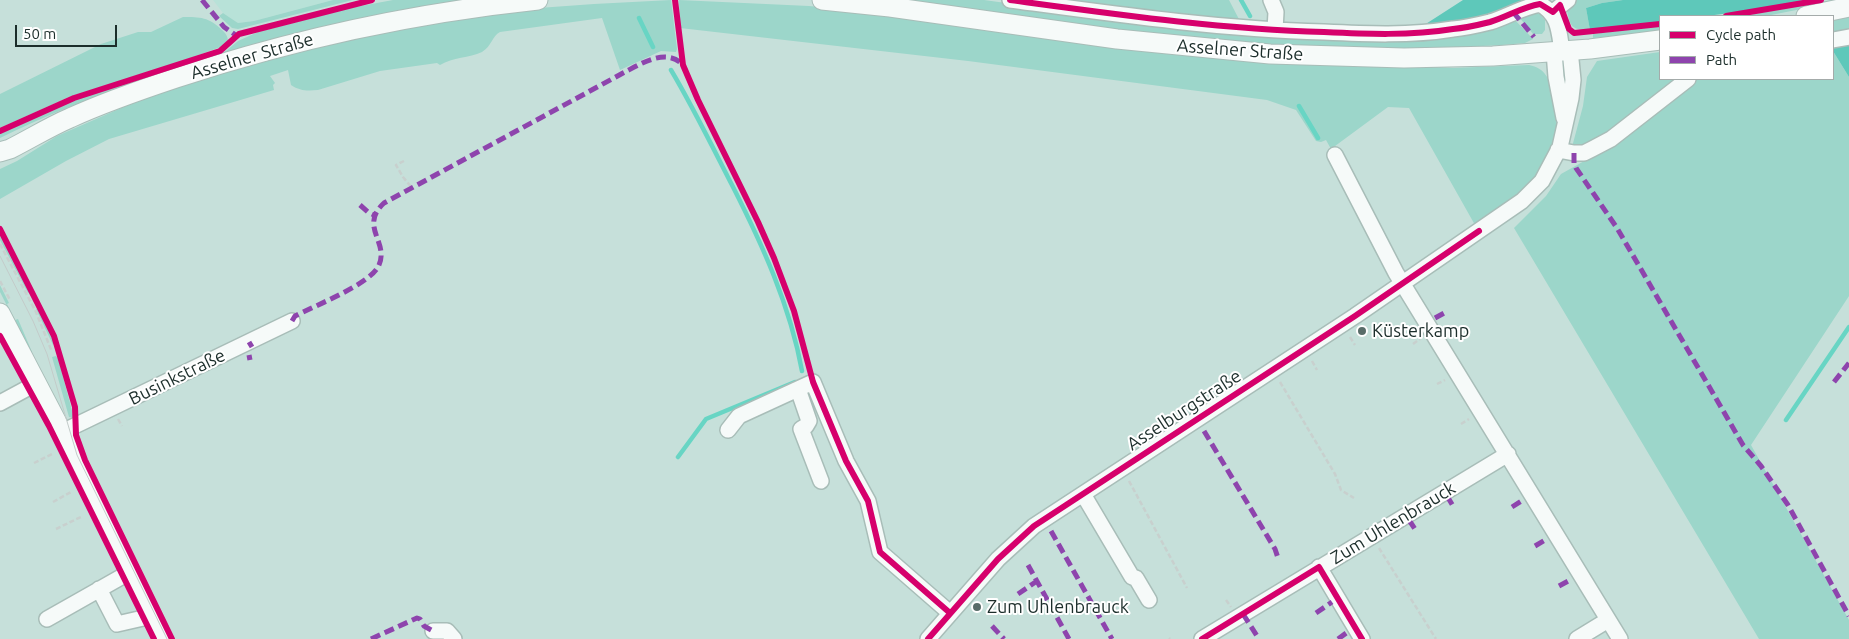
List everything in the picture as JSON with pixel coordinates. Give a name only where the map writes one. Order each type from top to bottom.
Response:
[{"type":"main road","name":"Asselner Straße","points":[[3,153],[68,118],[117,98],[244,56],[325,35],[427,14],[538,0]]},
{"type":"main road","name":"Asselner Straße","points":[[822,0],[890,7],[1118,39],[1270,54],[1404,58],[1493,56],[1562,51],[1659,40]]},
{"type":"main road","points":[[1811,15],[1849,7]]},
{"type":"main road","points":[[0,313],[62,432],[163,639]]},
{"type":"street","points":[[1010,0],[1202,24],[1275,30],[1356,33],[1453,30],[1491,22],[1526,6],[1540,4],[1553,12],[1568,0]]},
{"type":"street","points":[[1271,0],[1276,12],[1275,30]]},
{"type":"street","name":"Asselburgstraße","points":[[928,639],[998,559],[1034,526],[1403,284],[1522,201],[1542,181],[1558,150],[1564,122],[1556,77],[1562,51],[1560,35],[1553,12]]},
{"type":"street","points":[[1834,40],[1849,38]]},
{"type":"street","points":[[1558,150],[1584,153],[1611,139],[1687,80]]},
{"type":"street","points":[[1335,155],[1403,284],[1620,639]]},
{"type":"street","name":"Businkstraße","points":[[62,432],[292,321]]},
{"type":"street","points":[[728,430],[739,416],[813,382],[846,461],[868,501],[880,552],[950,613]]},
{"type":"street","points":[[0,403],[37,383]]},
{"type":"street","points":[[798,390],[809,421],[801,429],[821,481]]},
{"type":"street","name":"Zum Uhlenbrauck","points":[[1202,639],[1508,454]]},
{"type":"street","points":[[1083,494],[1132,577],[1136,578],[1149,600]]},
{"type":"street","points":[[1319,568],[1362,639]]},
{"type":"street","points":[[47,619],[130,572]]},
{"type":"street","points":[[103,587],[124,621],[152,616]]},
{"type":"street","points":[[1577,639],[1608,620]]},
{"type":"street","points":[[433,631],[447,631],[454,639]]},
{"type":"path","points":[[404,161],[396,165],[403,178],[412,188]]},
{"type":"path","points":[[0,244],[39,318],[52,352]]},
{"type":"path","points":[[1350,337],[1355,345]]},
{"type":"path","points":[[1413,344],[1424,337]]},
{"type":"path","points":[[1312,361],[1317,370]]},
{"type":"path","points":[[1437,384],[1448,377]]},
{"type":"path","points":[[1280,382],[1333,470],[1341,490],[1354,498]]},
{"type":"path","points":[[1292,414],[1297,411]]},
{"type":"path","points":[[1461,424],[1473,416]]},
{"type":"path","points":[[1310,444],[1315,441]]},
{"type":"path","points":[[34,463],[52,454]]},
{"type":"path","points":[[1328,474],[1333,470]]},
{"type":"path","points":[[1128,480],[1187,588]]},
{"type":"path","points":[[53,502],[71,492]]},
{"type":"path","points":[[56,529],[83,516]]},
{"type":"path","points":[[1372,536],[1436,639]]},
{"type":"shaded area","points":[[213,0],[333,0],[254,21],[238,23],[223,13]]},
{"type":"shaded area","points":[[333,0],[353,0],[238,29],[232,28],[219,16],[223,13],[238,23],[254,21]]},
{"type":"shaded area","points":[[393,0],[476,0],[207,58],[226,51],[238,41],[258,32],[350,8]]},
{"type":"shaded area","points":[[671,0],[676,52],[661,51],[620,70],[602,18],[500,32],[485,50],[477,54],[450,60],[440,65],[437,63],[380,71],[318,90],[304,90],[291,85],[288,70],[270,76],[275,83],[273,85],[274,90],[109,139],[0,199],[0,169],[17,161],[57,136],[142,99],[225,72],[376,31],[511,10]]},
{"type":"shaded area","points":[[679,0],[809,6],[1407,66],[1453,68],[1529,65],[1535,66],[1548,79],[1557,112],[1556,128],[1546,160],[1527,188],[1475,225],[1409,108],[1388,107],[1331,149],[1326,140],[1316,141],[1296,110],[1267,100],[968,61],[680,28]]},
{"type":"shaded area","points":[[892,0],[984,0],[1290,35],[1514,19],[1533,39],[1525,43],[1502,45],[1424,49],[1339,50],[1200,41]]},
{"type":"shaded area","points":[[1035,0],[1229,0],[1242,25],[1078,1]]},
{"type":"shaded area","points":[[1463,0],[1524,0],[1474,21],[1418,29]]},
{"type":"shaded area","points":[[1573,0],[1623,0],[1602,3],[1586,8],[1590,30],[1579,29],[1571,24],[1567,10]]},
{"type":"shaded area","points":[[1623,0],[1810,0],[1714,15],[1659,15],[1659,22],[1590,30],[1586,8],[1602,3]]},
{"type":"shaded area","points":[[1832,0],[1847,0],[1771,15],[1749,15]]},
{"type":"shaded area","points":[[1532,13],[1540,14],[1545,20],[1545,30],[1542,34],[1533,34],[1519,17]]},
{"type":"shaded area","points":[[1849,15],[1849,45],[1834,46],[1834,19]]},
{"type":"shaded area","points":[[183,17],[199,18],[213,22],[226,35],[228,40],[226,44],[182,61],[69,97],[0,128],[0,94],[101,44],[138,32],[151,32]]},
{"type":"shaded area","points":[[1659,26],[1659,31],[1593,38],[1593,34]]},
{"type":"shaded area","points":[[1849,45],[1849,77],[1834,53],[1834,46]]},
{"type":"shaded area","points":[[1659,52],[1659,80],[1681,80],[1595,145],[1572,147],[1583,106],[1587,77],[1597,61]]},
{"type":"shaded area","points":[[1834,53],[1849,77],[1849,296],[1751,445],[1849,620],[1849,639],[1759,639],[1514,228],[1546,196],[1561,174],[1595,155],[1694,80],[1834,80]]},
{"type":"shaded area","points":[[186,64],[82,102],[0,138],[0,133],[75,100]]},
{"type":"shaded area","points":[[0,234],[42,313],[54,341],[53,345],[30,292],[28,293],[0,240]]},
{"type":"shaded area","points":[[0,285],[15,320],[18,319],[31,353],[0,292]]},
{"type":"shaded area","points":[[56,356],[74,418],[69,417],[52,357]]},
{"type":"waterway","points":[[1241,0],[1250,16]]},
{"type":"waterway","points":[[639,18],[653,47]]},
{"type":"waterway","points":[[671,70],[710,141],[764,252],[790,322],[802,371]]},
{"type":"waterway","points":[[1299,106],[1318,138]]},
{"type":"waterway","points":[[1786,420],[1849,327]]},
{"type":"waterway","points":[[678,457],[706,419],[795,382]]},
{"type":"tram line","points":[[0,256],[33,321],[47,354],[77,455],[167,639]]},
{"type":"marked path","points":[[202,0],[224,27],[237,36]]},
{"type":"marked path","points":[[1513,12],[1534,37]]},
{"type":"marked path","points":[[292,321],[295,316],[352,288],[372,274],[378,267],[381,250],[374,227],[374,220],[384,203],[645,62],[661,57],[669,57],[683,65]]},
{"type":"marked path","points":[[1574,153],[1576,168],[1617,228],[1743,445],[1761,466],[1788,505],[1849,616]]},
{"type":"marked path","points":[[360,205],[374,215]]},
{"type":"marked path","points":[[1435,318],[1446,312]]},
{"type":"marked path","points":[[249,342],[252,347]]},
{"type":"marked path","points":[[247,358],[252,357]]},
{"type":"marked path","points":[[1834,382],[1849,363]]},
{"type":"marked path","points":[[1204,431],[1275,549],[1278,558]]},
{"type":"marked path","points":[[1447,496],[1453,506]]},
{"type":"marked path","points":[[1512,507],[1523,500]]},
{"type":"marked path","points":[[1409,520],[1415,529]]},
{"type":"marked path","points":[[1051,531],[1112,639]]},
{"type":"marked path","points":[[1535,546],[1547,539]]},
{"type":"marked path","points":[[1028,565],[1069,639]]},
{"type":"marked path","points":[[1559,586],[1572,579]]},
{"type":"marked path","points":[[1018,594],[1037,581]]},
{"type":"marked path","points":[[1316,613],[1332,602]]},
{"type":"marked path","points":[[1243,614],[1259,639]]},
{"type":"marked path","points":[[371,639],[417,618],[420,619],[424,626],[433,631]]},
{"type":"marked path","points":[[992,626],[1004,639]]},
{"type":"marked path","points":[[1338,639],[1349,631]]},
{"type":"cycle path","points":[[0,131],[74,98],[220,51],[239,34],[372,0]]},
{"type":"cycle path","points":[[675,0],[683,65],[774,258],[794,311],[813,382],[846,461],[868,501],[880,552],[950,613]]},
{"type":"cycle path","points":[[1010,0],[1245,28],[1356,33],[1404,34],[1462,28],[1490,22],[1527,7],[1540,4],[1553,12],[1560,5],[1569,29],[1574,33],[1659,24]]},
{"type":"cycle path","points":[[1732,15],[1821,0]]},
{"type":"cycle path","points":[[0,229],[54,336],[75,407],[76,435],[85,460],[172,639]]},
{"type":"cycle path","points":[[928,639],[998,559],[1034,526],[1355,316],[1479,231]]},
{"type":"cycle path","points":[[0,336],[49,426],[154,639]]},
{"type":"cycle path","points":[[1202,639],[1319,567],[1362,639]]},
{"type":"place","name":"Küsterkamp","points":[[1362,331]]},
{"type":"place","name":"Zum Uhlenbrauck","points":[[977,607]]}]
